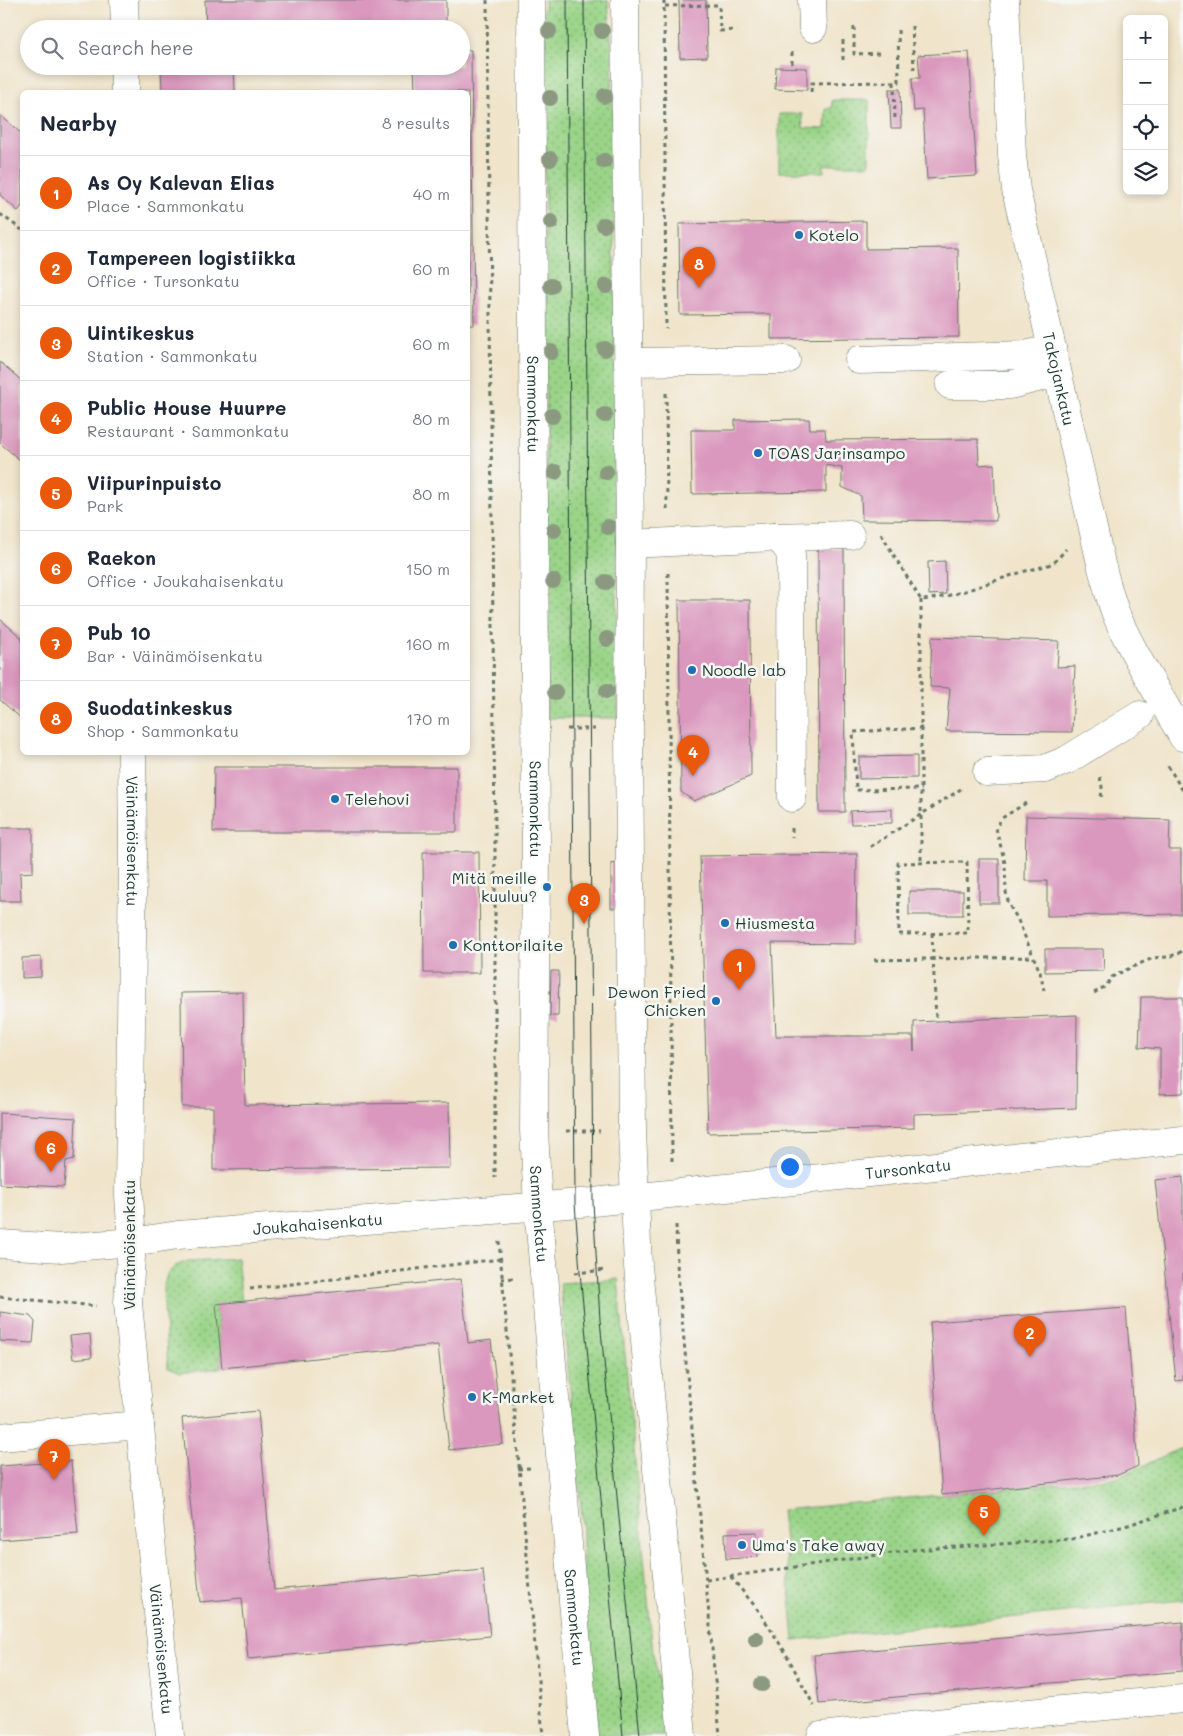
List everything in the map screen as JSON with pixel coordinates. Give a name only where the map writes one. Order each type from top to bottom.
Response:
[{"type":"main road","points":[[124,0],[124,20]]},
{"type":"main road","name":"Sammonkatu","points":[[531,0],[536,860],[534,1130],[538,1206],[585,1736]]},
{"type":"main road","points":[[625,0],[630,544],[629,729],[632,1132],[634,1197],[638,1266],[682,1736]]},
{"type":"main road","points":[[812,0],[812,28]]},
{"type":"main road","name":"Takojankatu","points":[[1005,0],[1012,155],[1016,190],[1110,599],[1130,645],[1183,737]]},
{"type":"main road","points":[[125,75],[125,90]]},
{"type":"main road","points":[[859,360],[1025,355],[1055,361]]},
{"type":"main road","points":[[628,362],[666,360],[786,360]]},
{"type":"main road","points":[[950,385],[1010,385],[1055,361]]},
{"type":"main road","points":[[630,544],[850,535]]},
{"type":"main road","points":[[775,537],[784,544],[791,554],[792,798]]},
{"type":"main road","points":[[987,772],[1045,769],[1067,760],[1140,715]]},
{"type":"main road","name":"Väinämöisenkatu","points":[[132,755],[133,862],[129,1185],[132,1242],[128,1303],[170,1736]]},
{"type":"main road","name":"Tursonkatu","points":[[634,1197],[1183,1140]]},
{"type":"main road","name":"Joukahaisenkatu","points":[[0,1244],[61,1248],[132,1242],[178,1235],[634,1197]]},
{"type":"main road","points":[[0,1437],[140,1425]]},
{"type":"main road","points":[[825,1736],[1018,1714],[1183,1699]]},
{"type":"path","points":[[487,0],[494,729],[495,1181]]},
{"type":"path","points":[[664,0],[672,1156]]},
{"type":"path","points":[[664,6],[719,5],[720,31],[736,30]]},
{"type":"path","points":[[811,92],[812,83],[899,82],[898,26]]},
{"type":"path","points":[[912,26],[914,69]]},
{"type":"path","points":[[854,27],[854,54],[882,54]]},
{"type":"path","points":[[842,36],[843,63]]},
{"type":"path","points":[[894,82],[895,120]]},
{"type":"path","points":[[0,214],[20,229]]},
{"type":"path","points":[[881,533],[921,600],[921,862]]},
{"type":"path","points":[[921,600],[930,600],[953,594],[1022,571],[1045,566],[1055,562],[1068,546]]},
{"type":"path","points":[[922,728],[853,732],[856,790],[922,789]]},
{"type":"path","points":[[494,729],[669,729]]},
{"type":"path","points":[[1044,990],[1040,972],[1017,918],[1009,906],[1004,863],[996,828],[1002,818],[1021,807],[1034,796],[1043,785],[1045,769]]},
{"type":"path","points":[[870,848],[987,772]]},
{"type":"path","points":[[967,862],[968,933],[932,934],[899,934],[898,863],[967,862]]},
{"type":"path","points":[[932,934],[936,1022]]},
{"type":"path","points":[[1094,992],[1106,986],[1112,977],[1128,969],[1153,958],[1168,957],[1183,951]]},
{"type":"path","points":[[874,960],[1033,957]]},
{"type":"path","points":[[534,1130],[632,1132],[673,1130]]},
{"type":"path","points":[[676,1224],[679,1293],[720,1736]]},
{"type":"path","points":[[498,1233],[543,1736]]},
{"type":"path","points":[[250,1290],[500,1259]]},
{"type":"path","points":[[501,1279],[638,1266]]},
{"type":"path","points":[[0,1297],[95,1306],[128,1303]]},
{"type":"path","points":[[706,1580],[912,1550],[1072,1539],[1124,1526],[1183,1507]]},
{"type":"path","points":[[730,1576],[759,1611],[785,1652],[825,1736]]},
{"type":"green space","points":[[544,0],[608,0],[612,50],[618,718],[547,718]]},
{"type":"green space","points":[[832,100],[869,100],[869,165],[824,165],[824,172],[779,172],[779,114],[802,114],[803,128],[825,129],[826,109],[832,108]]},
{"type":"green space","points":[[237,1258],[242,1302],[216,1305],[222,1368],[180,1373],[168,1368],[163,1289],[167,1274],[175,1266],[188,1261]]},
{"type":"green space","points":[[618,1279],[653,1653],[667,1715],[669,1736],[598,1736],[583,1585],[583,1527],[560,1283]]},
{"type":"green space","points":[[1183,1447],[1183,1600],[794,1640],[782,1510],[1117,1478]]},
{"type":"building","points":[[205,0],[446,0],[446,20],[206,20]]},
{"type":"building","points":[[679,0],[706,0],[707,57],[680,58]]},
{"type":"building","points":[[471,50],[474,325],[470,325],[470,90],[415,90],[414,75],[470,75]]},
{"type":"building","points":[[969,52],[977,176],[927,179],[923,110],[914,111],[912,78],[920,78],[918,55]]},
{"type":"building","points":[[776,67],[807,68],[807,90],[775,89]]},
{"type":"building","points":[[161,75],[234,75],[235,90],[162,90]]},
{"type":"building","points":[[889,89],[900,89],[901,128],[891,128]]},
{"type":"building","points":[[0,115],[20,132],[20,208],[18,211],[0,195]]},
{"type":"building","points":[[866,221],[866,249],[958,248],[959,337],[771,339],[771,314],[680,315],[679,224]]},
{"type":"building","points":[[0,362],[20,379],[20,460],[0,443]]},
{"type":"building","points":[[809,419],[810,429],[825,429],[826,440],[978,439],[979,465],[994,464],[996,521],[862,520],[861,496],[842,487],[842,468],[826,465],[826,492],[692,494],[691,430],[735,430],[735,420]]},
{"type":"building","points":[[818,549],[844,549],[845,812],[819,812]]},
{"type":"building","points":[[945,561],[946,594],[929,595],[928,562]]},
{"type":"building","points":[[679,600],[750,600],[751,776],[694,801],[681,792]]},
{"type":"building","points":[[0,619],[20,636],[20,717],[0,700]]},
{"type":"building","points":[[932,637],[1059,641],[1057,667],[1075,666],[1072,732],[946,731],[950,688],[930,687]]},
{"type":"building","points":[[917,756],[917,778],[859,779],[859,757]]},
{"type":"building","name":"Telehovi","points":[[214,767],[457,767],[457,832],[213,832]]},
{"type":"building","points":[[892,809],[892,823],[851,824],[850,811]]},
{"type":"building","points":[[1026,816],[1170,820],[1169,850],[1181,850],[1181,914],[1047,916],[1047,881],[1025,881]]},
{"type":"building","points":[[0,828],[33,828],[33,872],[20,873],[21,901],[0,901]]},
{"type":"building","points":[[423,852],[479,852],[480,973],[424,973]]},
{"type":"building","points":[[857,854],[856,944],[772,943],[776,1036],[913,1036],[914,1051],[914,1022],[1077,1015],[1076,1108],[914,1114],[914,1128],[708,1133],[700,856]]},
{"type":"building","points":[[979,859],[999,859],[999,903],[979,903]]},
{"type":"building","points":[[611,863],[620,864],[620,908],[611,908]]},
{"type":"building","points":[[909,891],[963,891],[963,915],[909,915]]},
{"type":"building","points":[[1045,949],[1103,949],[1104,971],[1045,972]]},
{"type":"building","points":[[41,957],[41,977],[22,978],[22,958]]},
{"type":"building","points":[[551,971],[559,971],[558,1016],[550,1016]]},
{"type":"building","points":[[243,992],[245,1105],[449,1103],[450,1168],[213,1170],[213,1107],[182,1107],[181,993]]},
{"type":"building","points":[[1141,997],[1183,997],[1183,1093],[1160,1094],[1160,1049],[1139,1047]]},
{"type":"building","points":[[0,1113],[76,1118],[74,1159],[66,1161],[64,1187],[0,1184]]},
{"type":"building","points":[[1183,1177],[1183,1380],[1176,1381],[1155,1180]]},
{"type":"building","points":[[461,1279],[468,1343],[491,1340],[503,1444],[449,1450],[438,1345],[222,1368],[216,1304]]},
{"type":"building","points":[[1126,1308],[1138,1466],[1118,1475],[942,1495],[930,1322]]},
{"type":"building","points":[[0,1312],[30,1316],[35,1322],[33,1343],[0,1341]]},
{"type":"building","points":[[90,1334],[92,1357],[73,1359],[70,1336]]},
{"type":"building","points":[[258,1411],[274,1590],[483,1570],[490,1636],[248,1659],[242,1598],[200,1602],[182,1418]]},
{"type":"building","points":[[71,1461],[78,1534],[0,1540],[0,1466]]},
{"type":"building","name":"Uma's Take away","points":[[757,1532],[758,1557],[726,1559],[725,1533]]},
{"type":"building","points":[[1183,1622],[1183,1671],[819,1704],[814,1655]]},
{"type":"tram line","points":[[567,0],[575,1203],[623,1736]]},
{"type":"tram line","points":[[584,0],[593,1202],[600,1320],[640,1736]]},
{"type":"place","name":"Kotelo","points":[[799,235]]},
{"type":"place","name":"Suodatinkeskus","points":[[699,288]]},
{"type":"place","name":"TOAS Jarinsampo","points":[[758,453]]},
{"type":"place","name":"Noodle lab","points":[[692,670]]},
{"type":"place","name":"Public House Huurre","points":[[693,776]]},
{"type":"place","name":"Telehovi","points":[[335,799]]},
{"type":"place","name":"Mitä meille kuuluu?","points":[[547,887]]},
{"type":"place","name":"Hiusmesta","points":[[725,923]]},
{"type":"place","name":"Uintikeskus","points":[[584,924]]},
{"type":"place","name":"Konttorilaite","points":[[453,945]]},
{"type":"place","name":"As Oy Kalevan Elias","points":[[739,990]]},
{"type":"place","name":"Dewon Fried Chicken","points":[[716,1001]]},
{"type":"place","name":"Raekon","points":[[51,1172]]},
{"type":"place","name":"Tampereen logistiikka","points":[[1030,1357]]},
{"type":"place","name":"K-Market","points":[[472,1397]]},
{"type":"place","name":"Pub 10","points":[[54,1480]]},
{"type":"place","name":"Viipurinpuisto","points":[[984,1536]]},
{"type":"place","name":"Uma's Take away","points":[[742,1545]]}]
